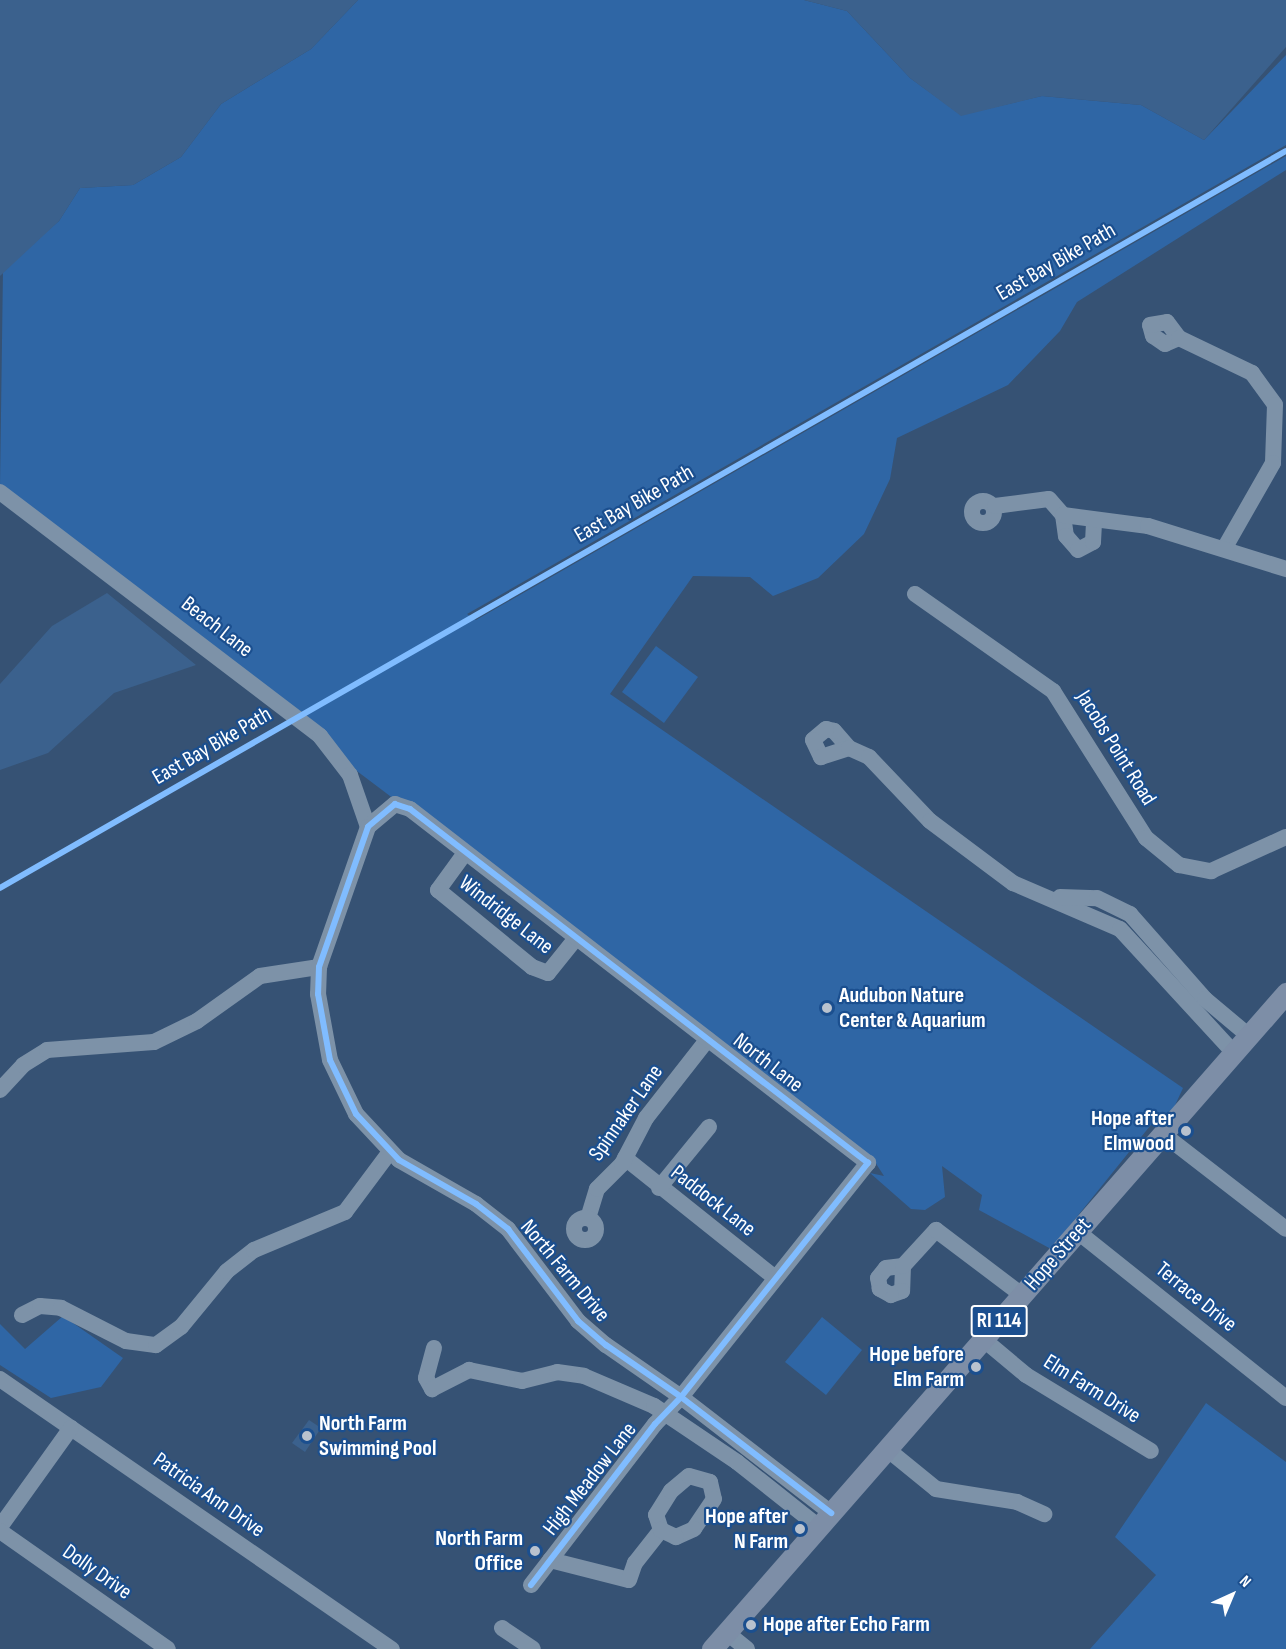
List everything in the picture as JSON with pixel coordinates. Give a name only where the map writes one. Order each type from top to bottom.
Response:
[{"type":"main road","name":"Hope Street","points":[[712,1649],[1286,993]]},
{"type":"street","points":[[1179,338],[1252,373],[1275,405],[1273,463],[1224,549]]},
{"type":"street","name":"Beach Lane","points":[[0,492],[320,736],[346,768],[368,827]]},
{"type":"street","points":[[994,507],[1049,499],[1063,515],[1066,536],[1078,550],[1093,542],[1094,523]]},
{"type":"street","points":[[1063,515],[1094,523],[1148,526],[1286,569]]},
{"type":"street","name":"Jacobs Point Road","points":[[915,594],[1053,691],[1146,838],[1179,865],[1211,871],[1286,837]]},
{"type":"street","points":[[849,748],[884,769],[930,821],[972,855],[1038,893],[1126,935],[1158,975],[1206,1011],[1249,1036]]},
{"type":"street","name":"North Farm Drive","points":[[410,809],[394,804],[368,827],[319,967],[318,994],[330,1060],[356,1114],[389,1153],[497,1219],[578,1321],[681,1397],[825,1520]]},
{"type":"street","name":"North Lane","points":[[410,809],[868,1163],[774,1277],[681,1397]]},
{"type":"street","name":"Windridge Lane","points":[[465,853],[438,890],[532,968],[548,973],[576,938]]},
{"type":"street","points":[[1038,893],[1097,898],[1138,922],[1170,961],[1234,1053]]},
{"type":"street","points":[[1126,935],[1138,922]]},
{"type":"street","points":[[1158,975],[1170,961]]},
{"type":"street","points":[[0,1090],[23,1065],[47,1050],[154,1042],[197,1021],[260,976],[319,967]]},
{"type":"street","name":"Spinnaker Lane","points":[[589,1215],[594,1194],[625,1158],[646,1118],[708,1039]]},
{"type":"street","points":[[659,1188],[709,1127]]},
{"type":"street","points":[[1163,1134],[1286,1229]]},
{"type":"street","points":[[22,1315],[40,1306],[61,1308],[126,1341],[156,1345],[181,1327],[227,1271],[254,1250],[345,1212],[389,1153]]},
{"type":"street","name":"Paddock Lane","points":[[625,1158],[659,1188],[774,1277]]},
{"type":"street","points":[[903,1266],[936,1230],[1022,1295]]},
{"type":"street","name":"Terrace Drive","points":[[1078,1232],[1286,1398]]},
{"type":"street","name":"Elm Farm Drive","points":[[983,1339],[1026,1375],[1151,1451]]},
{"type":"street","points":[[434,1348],[426,1378],[430,1388],[469,1370],[522,1381],[557,1372],[584,1376],[667,1414],[795,1504],[825,1520]]},
{"type":"street","name":"Patricia Ann Drive","points":[[0,1379],[392,1649]]},
{"type":"street","name":"High Meadow Lane","points":[[531,1585],[681,1397]]},
{"type":"street","points":[[0,1529],[71,1428]]},
{"type":"street","points":[[887,1449],[936,1489],[1017,1502],[1044,1514]]},
{"type":"street","name":"Dolly Drive","points":[[0,1529],[168,1649]]},
{"type":"street","points":[[550,1560],[629,1580],[635,1563],[661,1530]]},
{"type":"street","points":[[502,1628],[533,1649]]},
{"type":"street","points":[[726,1632],[747,1649]]},
{"type":"shaded area","points":[[0,0],[358,0],[311,49],[221,104],[181,157],[133,185],[80,188],[59,221],[0,276]]},
{"type":"shaded area","points":[[358,0],[804,0],[847,11],[910,78],[961,115],[1042,96],[1141,105],[1204,140],[1286,55],[1286,145],[467,614],[476,620],[1286,156],[1286,170],[1077,302],[1060,331],[1008,385],[897,438],[890,479],[864,534],[818,578],[773,596],[750,577],[693,576],[610,694],[1183,1088],[1171,1114],[1162,1123],[1154,1121],[1051,1249],[979,1210],[982,1195],[942,1166],[945,1197],[925,1210],[911,1209],[870,1173],[884,1176],[875,1162],[276,710],[0,486],[3,269],[59,221],[80,188],[133,185],[181,157],[221,104],[311,49]]},
{"type":"shaded area","points":[[804,0],[1286,0],[1286,47],[1204,140],[1141,105],[1042,96],[961,116],[910,78],[847,11]]},
{"type":"shaded area","points":[[107,593],[196,665],[114,693],[48,753],[0,770],[0,684],[52,626]]},
{"type":"shaded area","points":[[656,646],[698,677],[664,723],[622,692]]},
{"type":"shaded area","points":[[63,1316],[123,1358],[101,1387],[51,1398],[0,1365],[0,1324],[25,1349]]},
{"type":"shaded area","points":[[822,1317],[862,1350],[826,1395],[785,1362]]},
{"type":"shaded area","points":[[1206,1403],[1286,1462],[1286,1649],[1090,1649],[1156,1575],[1115,1537]]},
{"type":"shaded area","name":"North Farm Swimming Pool","points":[[309,1420],[321,1428],[305,1452],[292,1443]]},
{"type":"cycle path","name":"East Bay Bike Path","points":[[0,888],[1286,151]]},
{"type":"cycle path","points":[[531,1585],[655,1424],[681,1397],[868,1163],[410,809],[395,804],[368,827],[319,967],[318,994],[330,1060],[356,1114],[399,1160],[476,1204],[508,1229],[578,1321],[606,1345],[681,1397],[831,1513]]},
{"type":"place","name":"Audubon Nature Center & Aquarium","points":[[827,1008]]},
{"type":"place","name":"Hope after Elmwood","points":[[1186,1131]]},
{"type":"place","name":"Hope before Elm Farm","points":[[976,1367]]},
{"type":"place","name":"North Farm Swimming Pool","points":[[307,1436]]},
{"type":"place","name":"Hope after N Farm","points":[[800,1529]]},
{"type":"place","name":"North Farm Office","points":[[535,1551]]},
{"type":"place","name":"Hope after Echo Farm","points":[[751,1625]]}]
